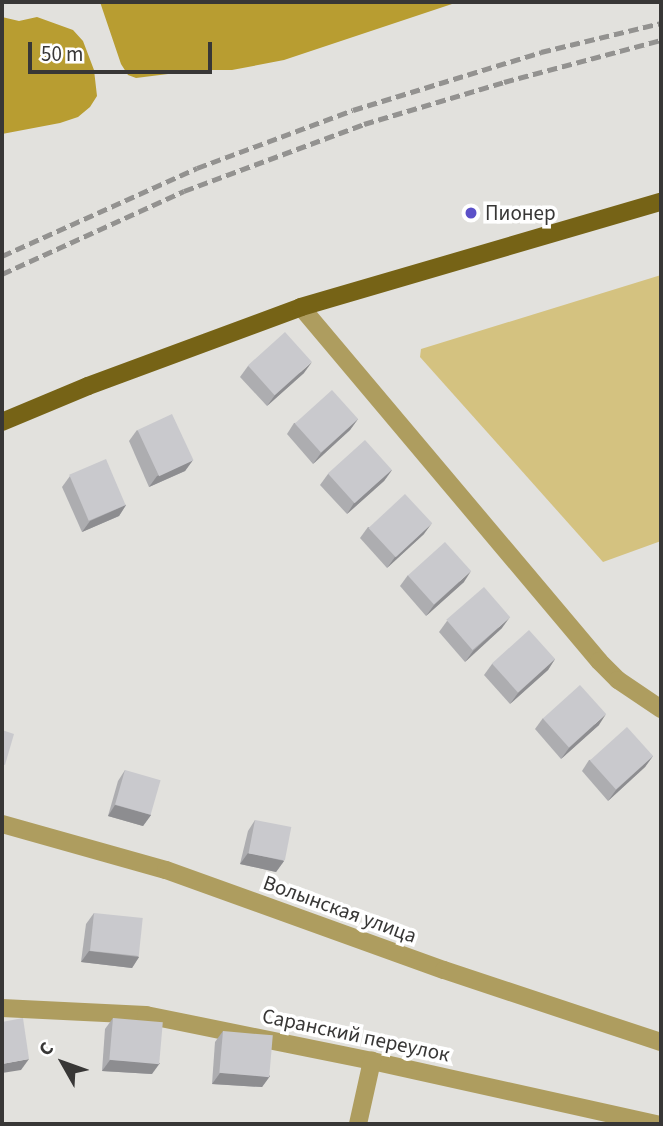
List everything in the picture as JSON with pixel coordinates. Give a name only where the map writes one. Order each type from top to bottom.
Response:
[{"type":"main road","points":[[2,422],[301,307],[661,202]]},
{"type":"street","points":[[301,307],[599,661],[618,680],[661,709]]},
{"type":"street","name":"Волынская улица","points":[[2,824],[166,870],[444,970],[661,1042]]},
{"type":"street","name":"Саранский переулок","points":[[2,1007],[146,1016],[372,1061],[657,1124]]},
{"type":"street","points":[[358,1124],[372,1061]]},
{"type":"shaded area","points":[[100,2],[458,2],[284,60],[232,70],[200,70],[136,78],[128,75],[121,64]]},
{"type":"shaded area","points":[[2,17],[19,21],[37,17],[73,30],[83,41],[94,70],[97,96],[90,107],[78,117],[60,123],[2,134]]},
{"type":"shaded area","points":[[661,275],[661,541],[603,562],[420,357],[421,349]]},
{"type":"building","points":[[285,332],[312,362],[275,395],[248,365]]},
{"type":"building","points":[[332,390],[358,419],[321,452],[295,423]]},
{"type":"building","points":[[172,414],[194,460],[159,476],[138,430]]},
{"type":"building","points":[[365,440],[392,470],[355,503],[328,473]]},
{"type":"building","points":[[106,459],[126,505],[89,521],[69,475]]},
{"type":"building","points":[[405,494],[432,523],[396,557],[368,528]]},
{"type":"building","points":[[445,542],[471,571],[434,604],[408,575]]},
{"type":"building","points":[[484,587],[510,617],[473,650],[446,620]]},
{"type":"building","points":[[529,630],[555,659],[518,692],[492,663]]},
{"type":"building","points":[[580,685],[606,714],[569,747],[543,718]]},
{"type":"building","points":[[627,727],[653,756],[616,789],[590,760]]},
{"type":"building","points":[[2,730],[14,734],[5,765],[2,764]]},
{"type":"building","points":[[125,770],[161,780],[151,815],[115,805]]},
{"type":"building","points":[[255,820],[291,827],[285,860],[249,853]]},
{"type":"building","points":[[94,913],[143,918],[139,956],[90,951]]},
{"type":"building","points":[[23,1018],[29,1059],[2,1064],[2,1022]]},
{"type":"building","points":[[113,1018],[163,1022],[159,1064],[109,1060]]},
{"type":"building","points":[[223,1031],[273,1035],[269,1077],[219,1073]]},
{"type":"railway","points":[[2,256],[197,168],[353,110],[541,52],[661,23]]},
{"type":"railway","points":[[2,274],[184,191],[364,124],[504,82],[661,40]]},
{"type":"place","name":"Пионер","points":[[471,213]]}]
